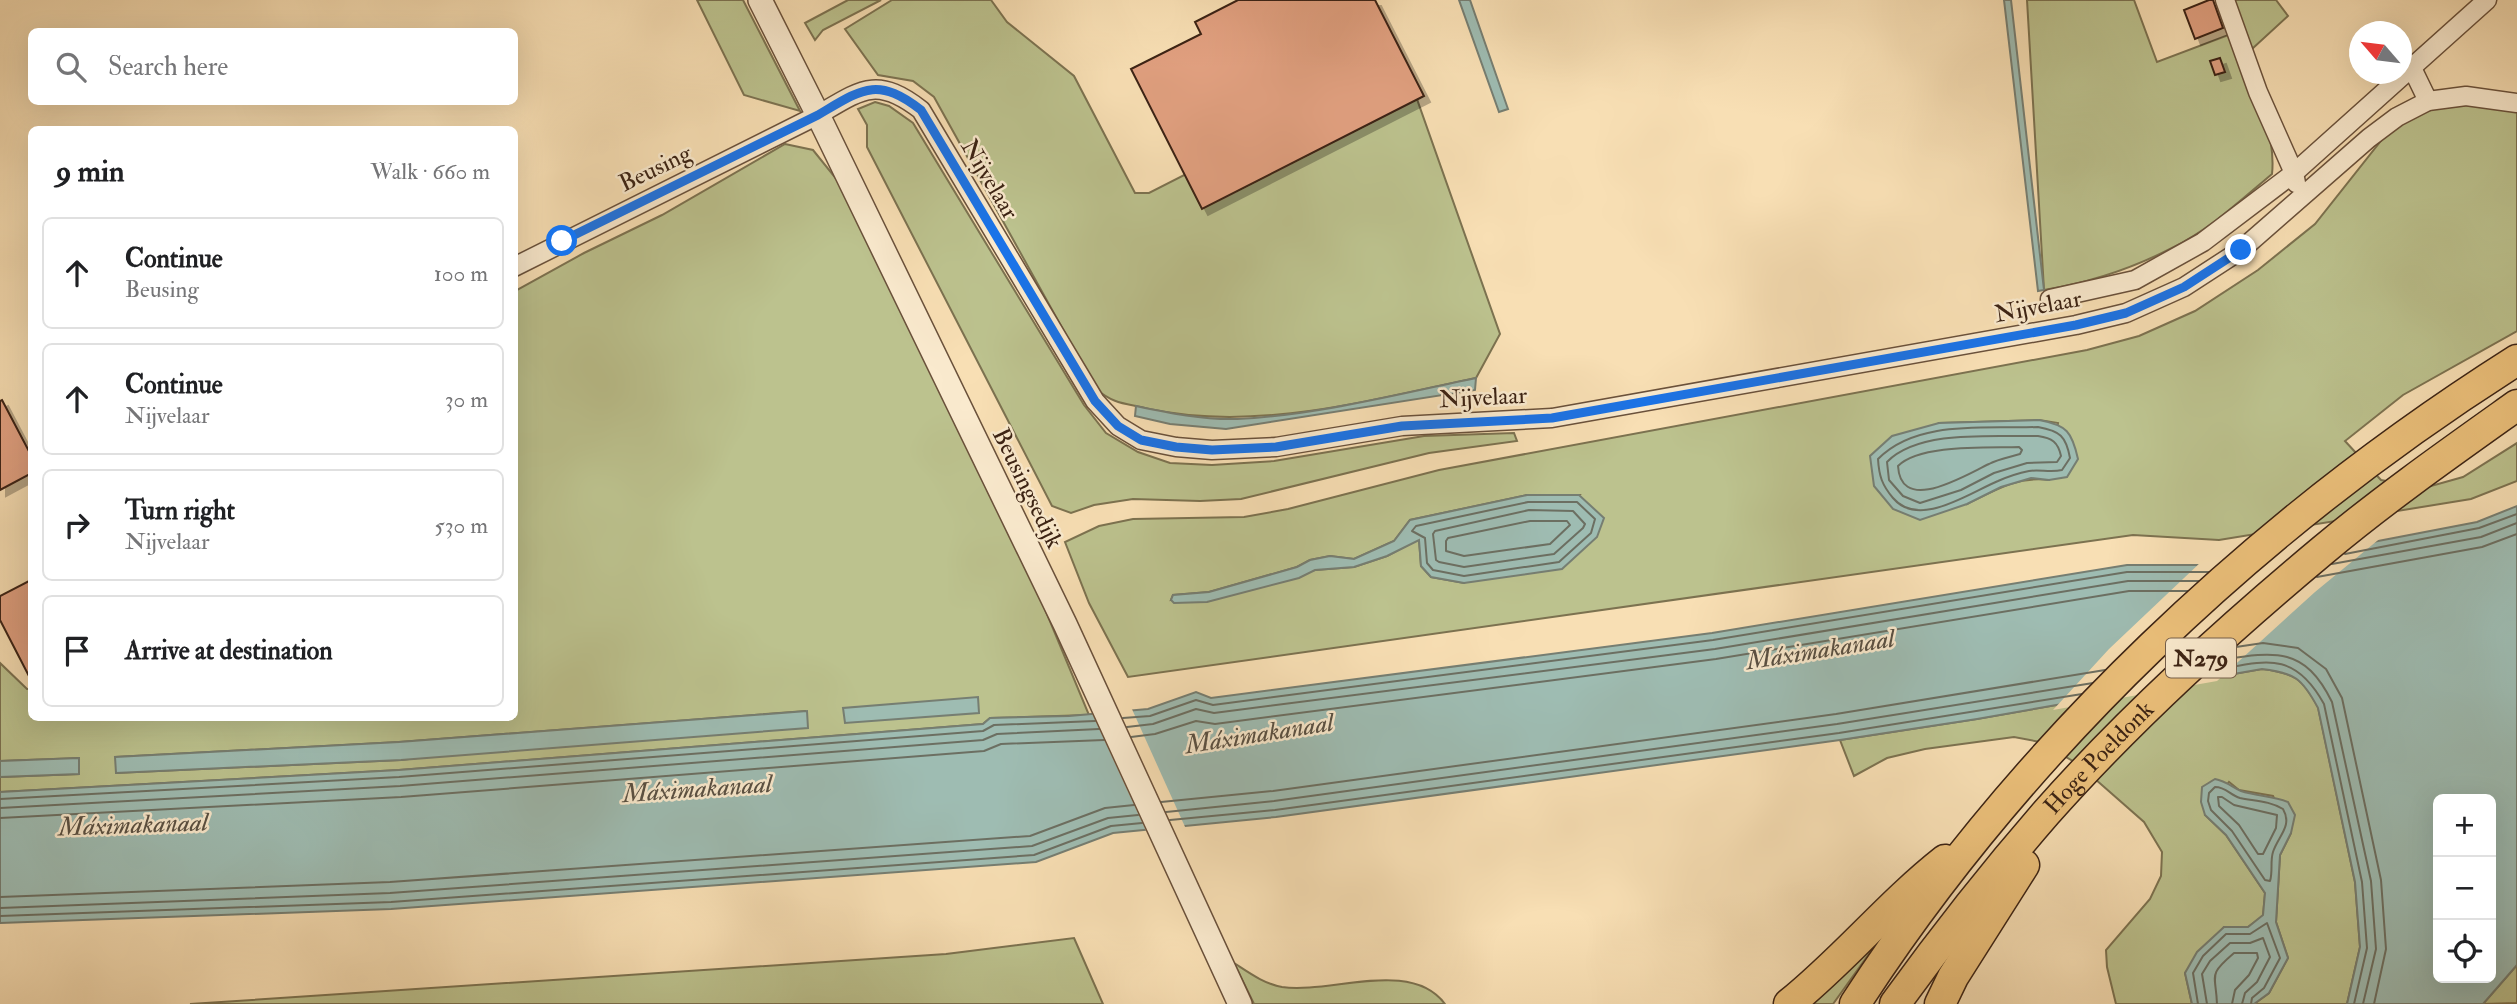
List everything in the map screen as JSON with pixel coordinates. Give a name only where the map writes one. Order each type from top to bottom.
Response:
[{"type":"highway","name":"Hoge Poeldonk","points":[[1854,1004],[1945,877],[1981,832],[2052,748],[2155,643],[2282,532],[2410,430],[2517,360]]},
{"type":"highway","name":"Hoge Poeldonk","points":[[1895,1004],[2046,813],[2121,734],[2227,633],[2324,550],[2517,405]]},
{"type":"highway","name":"N279","points":[[1940,1004],[1953,977],[2027,860],[2046,813]]},
{"type":"highway","name":"N279","points":[[1788,1004],[1850,949],[1916,883],[1981,832]]},
{"type":"street","name":"Beusingsedijk","points":[[760,0],[1065,624],[1240,1004]]},
{"type":"street","points":[[2225,0],[2258,92],[2294,173],[2300,200]]},
{"type":"street","name":"Nijvelaar","points":[[2412,66],[2487,0]]},
{"type":"street","points":[[2412,66],[2428,102]]},
{"type":"street","name":"Nijvelaar","points":[[2050,299],[2135,280],[2203,242],[2294,173],[2392,84]]},
{"type":"street","name":"Nijvelaar","points":[[818,115],[845,99],[874,88],[889,90],[902,96],[921,110],[1095,401],[1118,426],[1141,440],[1212,450],[1276,447],[1402,426],[1552,418],[2076,325],[2126,313],[2184,287],[2241,250],[2397,117],[2428,102],[2466,96],[2517,103]]},
{"type":"street","name":"Beusing","points":[[518,265],[818,115]]},
{"type":"green space","points":[[697,0],[743,0],[800,111],[744,95]]},
{"type":"green space","points":[[848,0],[881,0],[823,30],[815,40],[805,23]]},
{"type":"green space","points":[[892,0],[991,0],[1007,22],[1074,76],[1135,193],[1149,193],[1389,71],[1413,88],[1500,334],[1476,378],[1355,404],[1272,415],[1190,415],[1149,409],[1109,398],[1096,389],[934,97],[913,81],[878,75],[845,29]]},
{"type":"green space","points":[[2027,0],[2134,0],[2157,62],[2231,34],[2266,121],[2272,174],[2212,224],[2186,241],[2110,274],[2044,290]]},
{"type":"green space","points":[[2234,0],[2276,0],[2288,16],[2252,49]]},
{"type":"green space","points":[[875,102],[889,106],[913,123],[1084,405],[1106,433],[1138,452],[1170,463],[1212,465],[1274,461],[1424,436],[1514,433],[1517,441],[1429,453],[1241,499],[1133,499],[1094,505],[1071,513],[1052,506],[867,147],[867,125],[858,109]]},
{"type":"green space","points":[[2468,105],[2517,111],[2517,331],[2403,395],[2345,441],[2381,480],[2424,488],[2463,477],[2517,443],[2517,481],[2471,499],[2219,540],[2133,535],[1128,677],[1089,603],[1065,542],[1099,526],[1133,519],[1244,517],[1288,509],[1439,470],[2087,350],[2139,336],[2195,311],[2258,270],[2315,224],[2384,137],[2409,119],[2433,109]],"holes":[[[2039,420],[2058,423],[2049,480],[2016,482],[1967,504],[1939,423]],[[1527,495],[1579,495],[1464,583],[1431,577],[1421,566],[1419,539],[1387,556],[1354,567],[1315,570],[1171,600],[1173,595],[1209,592],[1297,567],[1310,560],[1330,556],[1354,559],[1394,541],[1410,520]]]},
{"type":"green space","points":[[785,144],[813,150],[838,181],[1042,602],[1089,715],[990,718],[983,724],[399,770],[0,792],[0,777],[79,774],[79,758],[0,761],[0,663],[28,689],[28,721],[518,721],[518,289],[662,215]],"holes":[[[806,711],[401,760],[116,773],[116,757],[399,742]]]},
{"type":"green space","points":[[2262,669],[2290,675],[2302,683],[2318,707],[2355,882],[2360,947],[2347,1004],[2254,1004],[2269,993],[2288,958],[2276,922],[2280,855],[2291,833],[2273,796],[2239,790],[2229,782],[2205,815],[2226,835],[2265,893],[2263,916],[2248,927],[2224,927],[2185,973],[2192,1004],[2116,1004],[2107,967],[2106,950],[2150,899],[2161,876],[2162,852],[2144,822],[2078,764],[2040,742],[2014,737],[1925,749],[1887,758],[1854,776],[1840,740],[1977,719]]},
{"type":"green space","points":[[1889,926],[1833,1004],[1799,1004]]},
{"type":"green space","points":[[1074,938],[1103,1004],[190,1004],[946,954]]},
{"type":"green space","points":[[1234,963],[1263,980],[1282,987],[1302,988],[1391,980],[1412,983],[1430,990],[1445,1004],[1254,1004]]},
{"type":"green space","points":[[2517,965],[2517,1003],[2483,1004]]},
{"type":"water","points":[[1459,0],[1470,0],[1508,109],[1499,112]]},
{"type":"water","points":[[2004,0],[2011,0],[2044,290],[2038,291]]},
{"type":"water","points":[[1476,378],[1475,390],[1226,429],[1170,424],[1135,416],[1136,406],[1212,418],[1267,417],[1358,403]]},
{"type":"water","points":[[2039,420],[2062,427],[2073,442],[2078,459],[2067,477],[2049,480],[2031,478],[2001,487],[1967,504],[1920,520],[1893,509],[1874,486],[1870,456],[1892,436],[1939,423]]},
{"type":"water","points":[[1527,495],[1579,495],[1604,518],[1597,537],[1562,569],[1464,583],[1431,577],[1421,566],[1419,540],[1387,556],[1354,567],[1315,570],[1299,578],[1207,602],[1174,603],[1171,600],[1173,595],[1209,592],[1297,567],[1310,560],[1330,556],[1354,559],[1394,541],[1410,520]]},
{"type":"water","name":"Máximakanaal","points":[[2517,506],[2517,965],[2483,1004],[2347,1004],[2360,947],[2355,882],[2318,708],[2307,690],[2296,679],[2290,675],[2262,669],[1840,740],[1276,817],[1113,833],[1036,862],[391,909],[0,923],[0,792],[399,770],[983,724],[990,718],[1069,716],[1148,709],[1196,692],[1211,698],[1712,633],[2127,565],[2210,565],[2352,546],[2477,522]]},
{"type":"water","points":[[978,697],[979,713],[845,723],[843,708]]},
{"type":"water","points":[[807,711],[808,728],[401,760],[116,773],[115,757],[399,742]]},
{"type":"water","points":[[79,758],[79,774],[0,777],[0,761]]},
{"type":"water","points":[[2215,779],[2241,791],[2288,802],[2295,815],[2291,833],[2280,855],[2276,922],[2288,958],[2269,993],[2254,1004],[2192,1004],[2185,973],[2197,952],[2224,927],[2248,927],[2263,915],[2265,893],[2226,835],[2205,815],[2201,802],[2202,787]]},
{"type":"pier","points":[[2383,536],[2315,592],[2217,681],[2053,710],[2109,649],[2202,561]]},
{"type":"pier","points":[[1131,707],[1186,829],[1147,833],[1091,711]]},
{"type":"building","points":[[1238,0],[1375,0],[1424,96],[1202,209],[1131,69],[1201,34],[1195,22]]},
{"type":"building","points":[[2213,0],[2223,28],[2195,39],[2184,10]]},
{"type":"building","points":[[2220,58],[2225,72],[2215,75],[2210,61]]},
{"type":"building","points":[[2,400],[28,449],[28,475],[0,490]]},
{"type":"building","points":[[28,582],[28,674],[0,620],[0,596]]},
{"type":"route","points":[[562,241],[818,115],[845,99],[874,88],[889,90],[921,110],[1095,401],[1118,426],[1141,440],[1212,450],[1276,447],[1402,426],[1552,418],[2076,325],[2126,313],[2184,287],[2241,250]]}]
